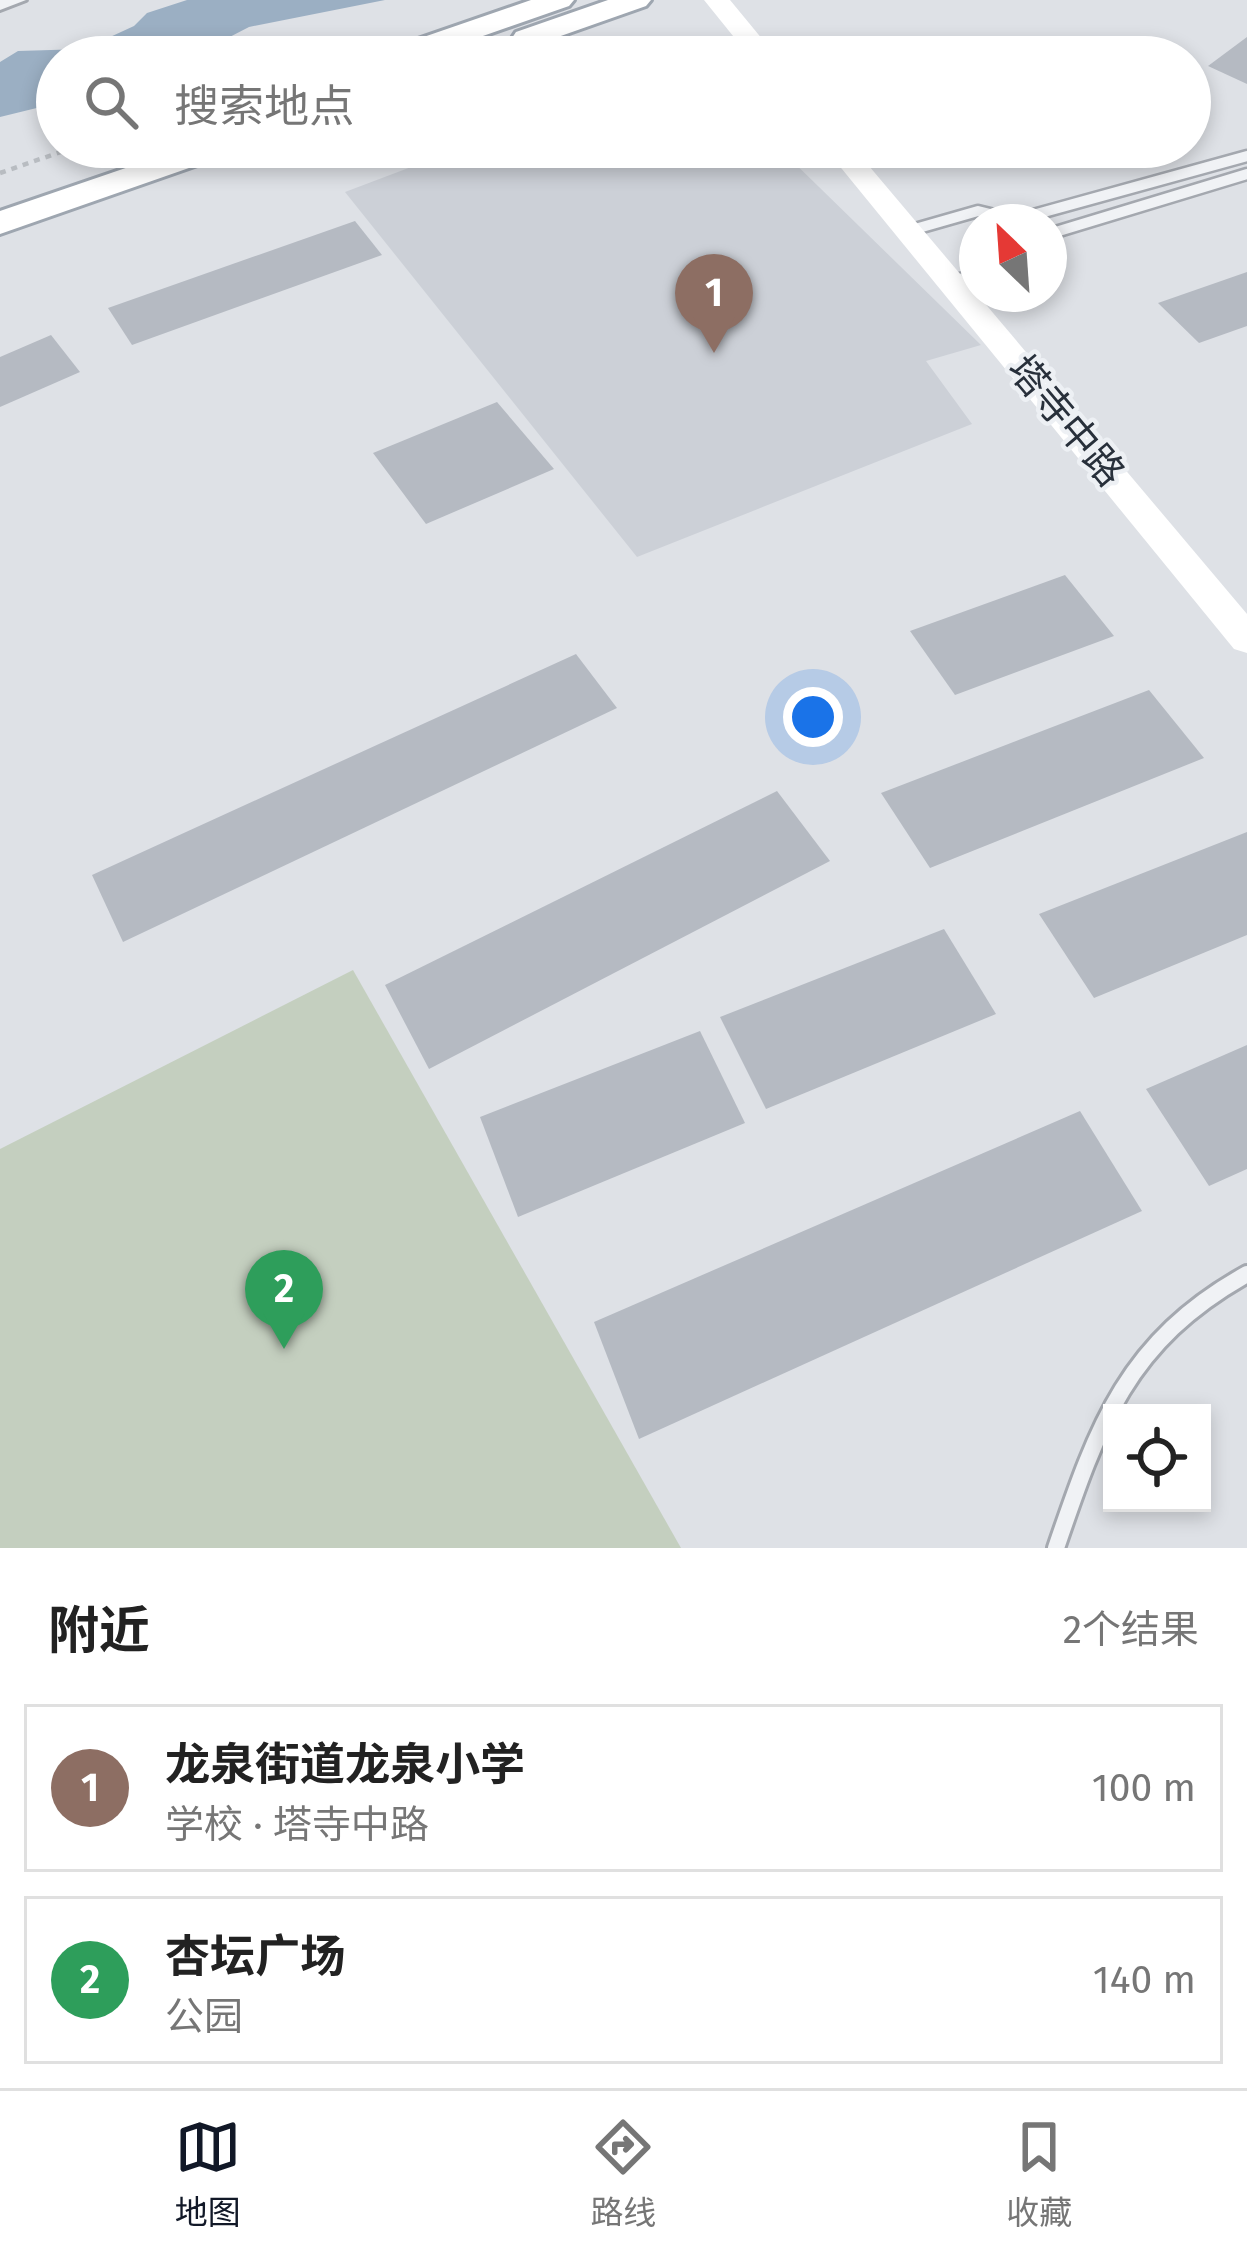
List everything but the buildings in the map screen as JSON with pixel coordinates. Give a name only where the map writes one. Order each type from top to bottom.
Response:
[{"type":"main road","points":[[455,36],[559,0]]},
{"type":"main road","points":[[534,36],[636,0]]},
{"type":"main road","points":[[717,0],[747,36]]},
{"type":"main road","points":[[0,194],[74,168]]},
{"type":"main road","points":[[0,224],[159,168]]},
{"type":"main road","name":"塔寺中路","points":[[856,168],[908,231],[959,274]]},
{"type":"main road","name":"塔寺中路","points":[[991,312],[1247,639]]},
{"type":"street","points":[[0,5],[17,0]]},
{"type":"lane","points":[[1211,166],[1247,156]]},
{"type":"lane","points":[[908,231],[978,211],[1015,220],[1204,168]]},
{"type":"lane","points":[[1067,229],[1247,174]]},
{"type":"lane","points":[[1056,1548],[1091,1444],[1150,1342],[1213,1289],[1247,1274]]},
{"type":"path","points":[[0,172],[36,160]]},
{"type":"shaded area","points":[[408,168],[800,168],[981,345],[926,361],[972,424],[637,557],[345,192]]},
{"type":"green space","points":[[353,970],[681,1548],[0,1548],[0,1149]]},
{"type":"water","points":[[187,0],[385,0],[249,27],[232,36],[112,36],[134,26],[147,13]]},
{"type":"water","points":[[36,50],[36,108],[0,117],[0,62],[18,51]]},
{"type":"place","name":"龙泉街道龙泉小学","points":[[714,353]]},
{"type":"place","name":"杏坛广场","points":[[284,1349]]}]
